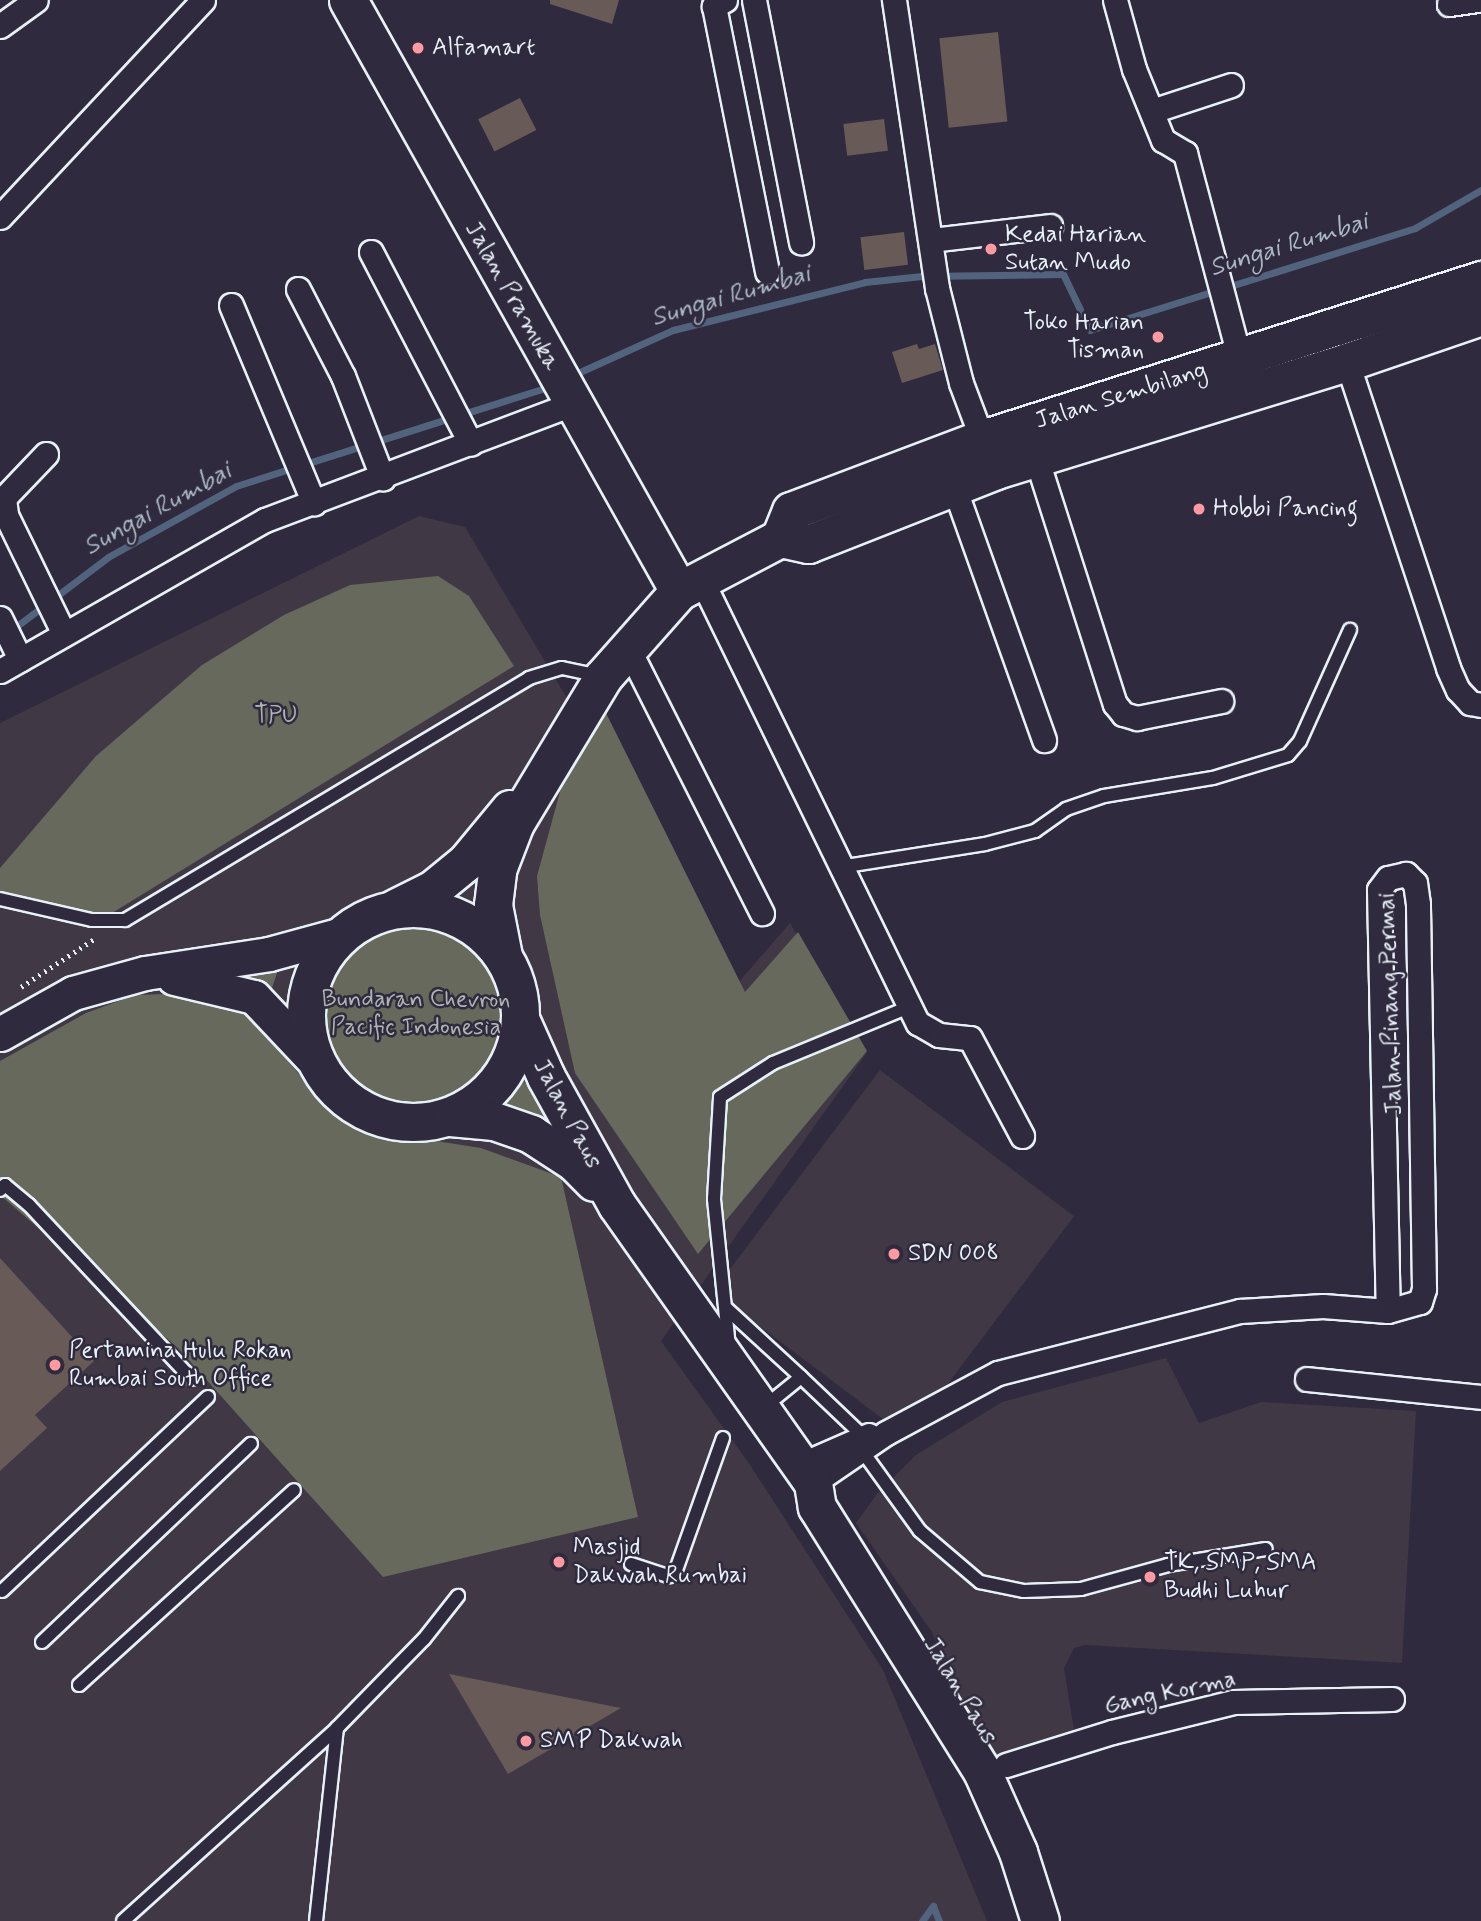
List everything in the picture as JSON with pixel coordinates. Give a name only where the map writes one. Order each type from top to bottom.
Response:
[{"type":"main road","name":"Jalan Pramuka","points":[[348,0],[548,360],[690,585]]},
{"type":"main road","name":"Jalan Sembilang","points":[[503,956],[493,905],[498,867],[515,823],[603,677],[690,585],[793,531],[982,439],[1240,359],[1481,280]]},
{"type":"main road","name":"Jalan Sembilang","points":[[793,531],[1348,362],[1481,316]]},
{"type":"main road","name":"Jalan Sembilang","points":[[396,908],[433,889],[466,862],[554,757]]},
{"type":"main road","points":[[424,907],[454,915],[481,931],[503,956],[517,986],[520,1021],[514,1054],[498,1082],[475,1103],[450,1117],[424,1123],[373,1116],[334,1088],[318,1066],[306,1013],[310,985],[322,957],[342,934],[369,916],[396,908],[424,907]]},
{"type":"main road","name":"Jalan Paus","points":[[520,1021],[545,1077],[617,1205],[809,1479],[817,1507],[982,1771],[1018,1852],[1040,1921]]},
{"type":"main road","name":"Jalan Paus","points":[[450,1117],[494,1121],[531,1134],[574,1163],[617,1205]]},
{"type":"main road","name":"Jalan Paus","points":[[809,1479],[832,1497],[862,1540],[923,1629],[1006,1765],[1060,1921]]},
{"type":"street","points":[[0,26],[36,0]]},
{"type":"street","points":[[0,217],[203,0]]},
{"type":"street","points":[[725,0],[714,6],[767,272]]},
{"type":"street","points":[[754,0],[801,242]]},
{"type":"street","points":[[894,0],[936,279],[961,383],[982,439]]},
{"type":"street","points":[[1115,0],[1134,69],[1167,147],[1185,153],[1240,359]]},
{"type":"street","points":[[1449,4],[1476,0]]},
{"type":"street","points":[[1152,111],[1231,85]]},
{"type":"street","points":[[931,240],[1050,226]]},
{"type":"street","points":[[371,252],[467,435]]},
{"type":"street","points":[[298,289],[343,376],[383,479]]},
{"type":"street","points":[[231,305],[314,503]]},
{"type":"street","points":[[1348,362],[1448,668],[1458,690],[1470,703],[1481,705]]},
{"type":"street","points":[[7,643],[64,634],[265,520],[383,479],[467,435],[575,403]]},
{"type":"street","points":[[46,454],[4,498],[6,515],[64,634]]},
{"type":"street","points":[[1036,457],[1115,704],[1123,713],[1137,718],[1221,701]]},
{"type":"street","points":[[953,484],[1044,740]]},
{"type":"street","points":[[690,585],[840,867],[909,1007],[930,1032],[970,1038],[1022,1136]]},
{"type":"street","points":[[629,650],[762,913]]},
{"type":"street","name":"Jalan Pinang Permai","points":[[809,1479],[871,1441],[998,1373],[1240,1311],[1323,1306],[1388,1311],[1414,1307],[1424,1289],[1423,1073],[1418,904],[1415,883],[1406,874],[1388,878],[1380,890],[1388,1311]]},
{"type":"street","points":[[0,1034],[73,993],[145,973],[269,954],[342,934]]},
{"type":"street","points":[[145,973],[222,986],[254,997],[318,1066]]},
{"type":"street","points":[[1384,1075],[1423,1073]]},
{"type":"street","points":[[1307,1379],[1481,1397]]},
{"type":"street","name":"Gang Korma","points":[[1006,1765],[1112,1732],[1233,1703],[1392,1699]]},
{"type":"lane","points":[[840,867],[985,844],[1035,831],[1066,810],[1104,796],[1213,778],[1288,755],[1300,741],[1350,630]]},
{"type":"lane","points":[[0,899],[92,920],[125,919],[528,678],[562,668],[603,677]]},
{"type":"lane","points":[[730,1363],[727,1309],[714,1199],[720,1097],[773,1063],[909,1007]]},
{"type":"lane","points":[[2,1185],[192,1379]]},
{"type":"lane","points":[[727,1309],[871,1441],[920,1531],[980,1582],[1024,1591],[1081,1588],[1168,1565],[1266,1549]]},
{"type":"lane","points":[[762,1409],[801,1377]]},
{"type":"lane","points":[[2,1591],[208,1397]]},
{"type":"lane","points":[[631,1564],[669,1576],[676,1570],[723,1438]]},
{"type":"lane","points":[[42,1642],[251,1444]]},
{"type":"lane","points":[[79,1685],[294,1490]]},
{"type":"lane","points":[[123,1921],[337,1728],[424,1639],[458,1596]]},
{"type":"lane","points":[[316,1921],[337,1728]]},
{"type":"path","points":[[11,993],[125,919]]},
{"type":"shaded area","points":[[419,516],[465,527],[737,984],[790,923],[866,1054],[661,1341],[748,1462],[883,1670],[987,1921],[0,1921],[0,723]]},
{"type":"shaded area","name":"SDN 008","points":[[880,1070],[1074,1216],[907,1437],[713,1291]]},
{"type":"shaded area","name":"TK, SMP, SMA Budhi Luhur","points":[[1166,1358],[1199,1423],[1261,1402],[1416,1411],[1402,1663],[1085,1645],[1074,1648],[1064,1668],[1075,1736],[986,1762],[932,1632],[856,1523],[877,1494],[916,1455],[1002,1402]]},
{"type":"green space","name":"TPU","points":[[438,576],[469,596],[514,666],[104,918],[0,894],[0,868],[96,756],[202,665],[284,615],[350,585]]},
{"type":"green space","points":[[604,709],[745,992],[798,932],[867,1051],[698,1254],[575,1073],[540,915],[537,876],[567,766]]},
{"type":"green space","name":"Bundaran Chevron Pacific Indonesia","points":[[416,920],[452,927],[482,948],[503,978],[510,1014],[503,1050],[482,1080],[452,1101],[416,1108],[380,1101],[350,1080],[329,1050],[322,1014],[329,978],[350,948],[380,927]]},
{"type":"green space","points":[[280,964],[270,994],[199,974]]},
{"type":"green space","points":[[192,993],[249,1016],[324,1103],[353,1128],[481,1148],[561,1177],[638,1517],[383,1577],[178,1348],[0,1195],[0,1061],[86,1013],[135,995]]},
{"type":"green space","points":[[520,1077],[546,1108],[578,1152],[492,1108]]},
{"type":"building","points":[[550,0],[619,0],[612,24],[550,4]]},
{"type":"building","points":[[998,32],[1007,122],[949,128],[939,38]]},
{"type":"building","points":[[520,98],[536,130],[494,151],[478,119]]},
{"type":"building","points":[[884,119],[888,151],[847,156],[843,124]]},
{"type":"building","points":[[904,232],[908,265],[864,270],[860,237]]},
{"type":"building","points":[[917,344],[919,349],[935,344],[943,370],[902,383],[892,352]]},
{"type":"building","name":"Pertamina Hulu Rokan Rumbai South Office","points":[[0,1258],[94,1361],[35,1415],[47,1428],[0,1471]]},
{"type":"building","name":"SMP Dakwah","points":[[449,1674],[621,1708],[508,1774]]},
{"type":"waterway","name":"Sungai Rumbai","points":[[571,376],[673,330],[865,282],[922,276],[1063,274],[1090,330],[1415,228],[1481,190]]},
{"type":"waterway","name":"Sungai Rumbai","points":[[9,632],[108,557],[236,486],[551,386]]},
{"type":"waterway","points":[[933,1906],[939,1921]]},
{"type":"waterway","points":[[922,1921],[933,1906]]},
{"type":"place","name":"Alfamart","points":[[418,48]]},
{"type":"place","name":"Kedai Harian Sutan Mudo","points":[[991,249]]},
{"type":"place","name":"Toko Harian Tisman","points":[[1158,337]]},
{"type":"place","name":"Hobbi Pancing","points":[[1199,509]]},
{"type":"place","name":"SDN 008","points":[[894,1254]]},
{"type":"place","name":"Pertamina Hulu Rokan Rumbai South Office","points":[[55,1365]]},
{"type":"place","name":"Masjid Dakwah Rumbai","points":[[559,1562]]},
{"type":"place","name":"TK, SMP, SMA Budhi Luhur","points":[[1150,1577]]},
{"type":"place","name":"SMP Dakwah","points":[[526,1741]]}]
